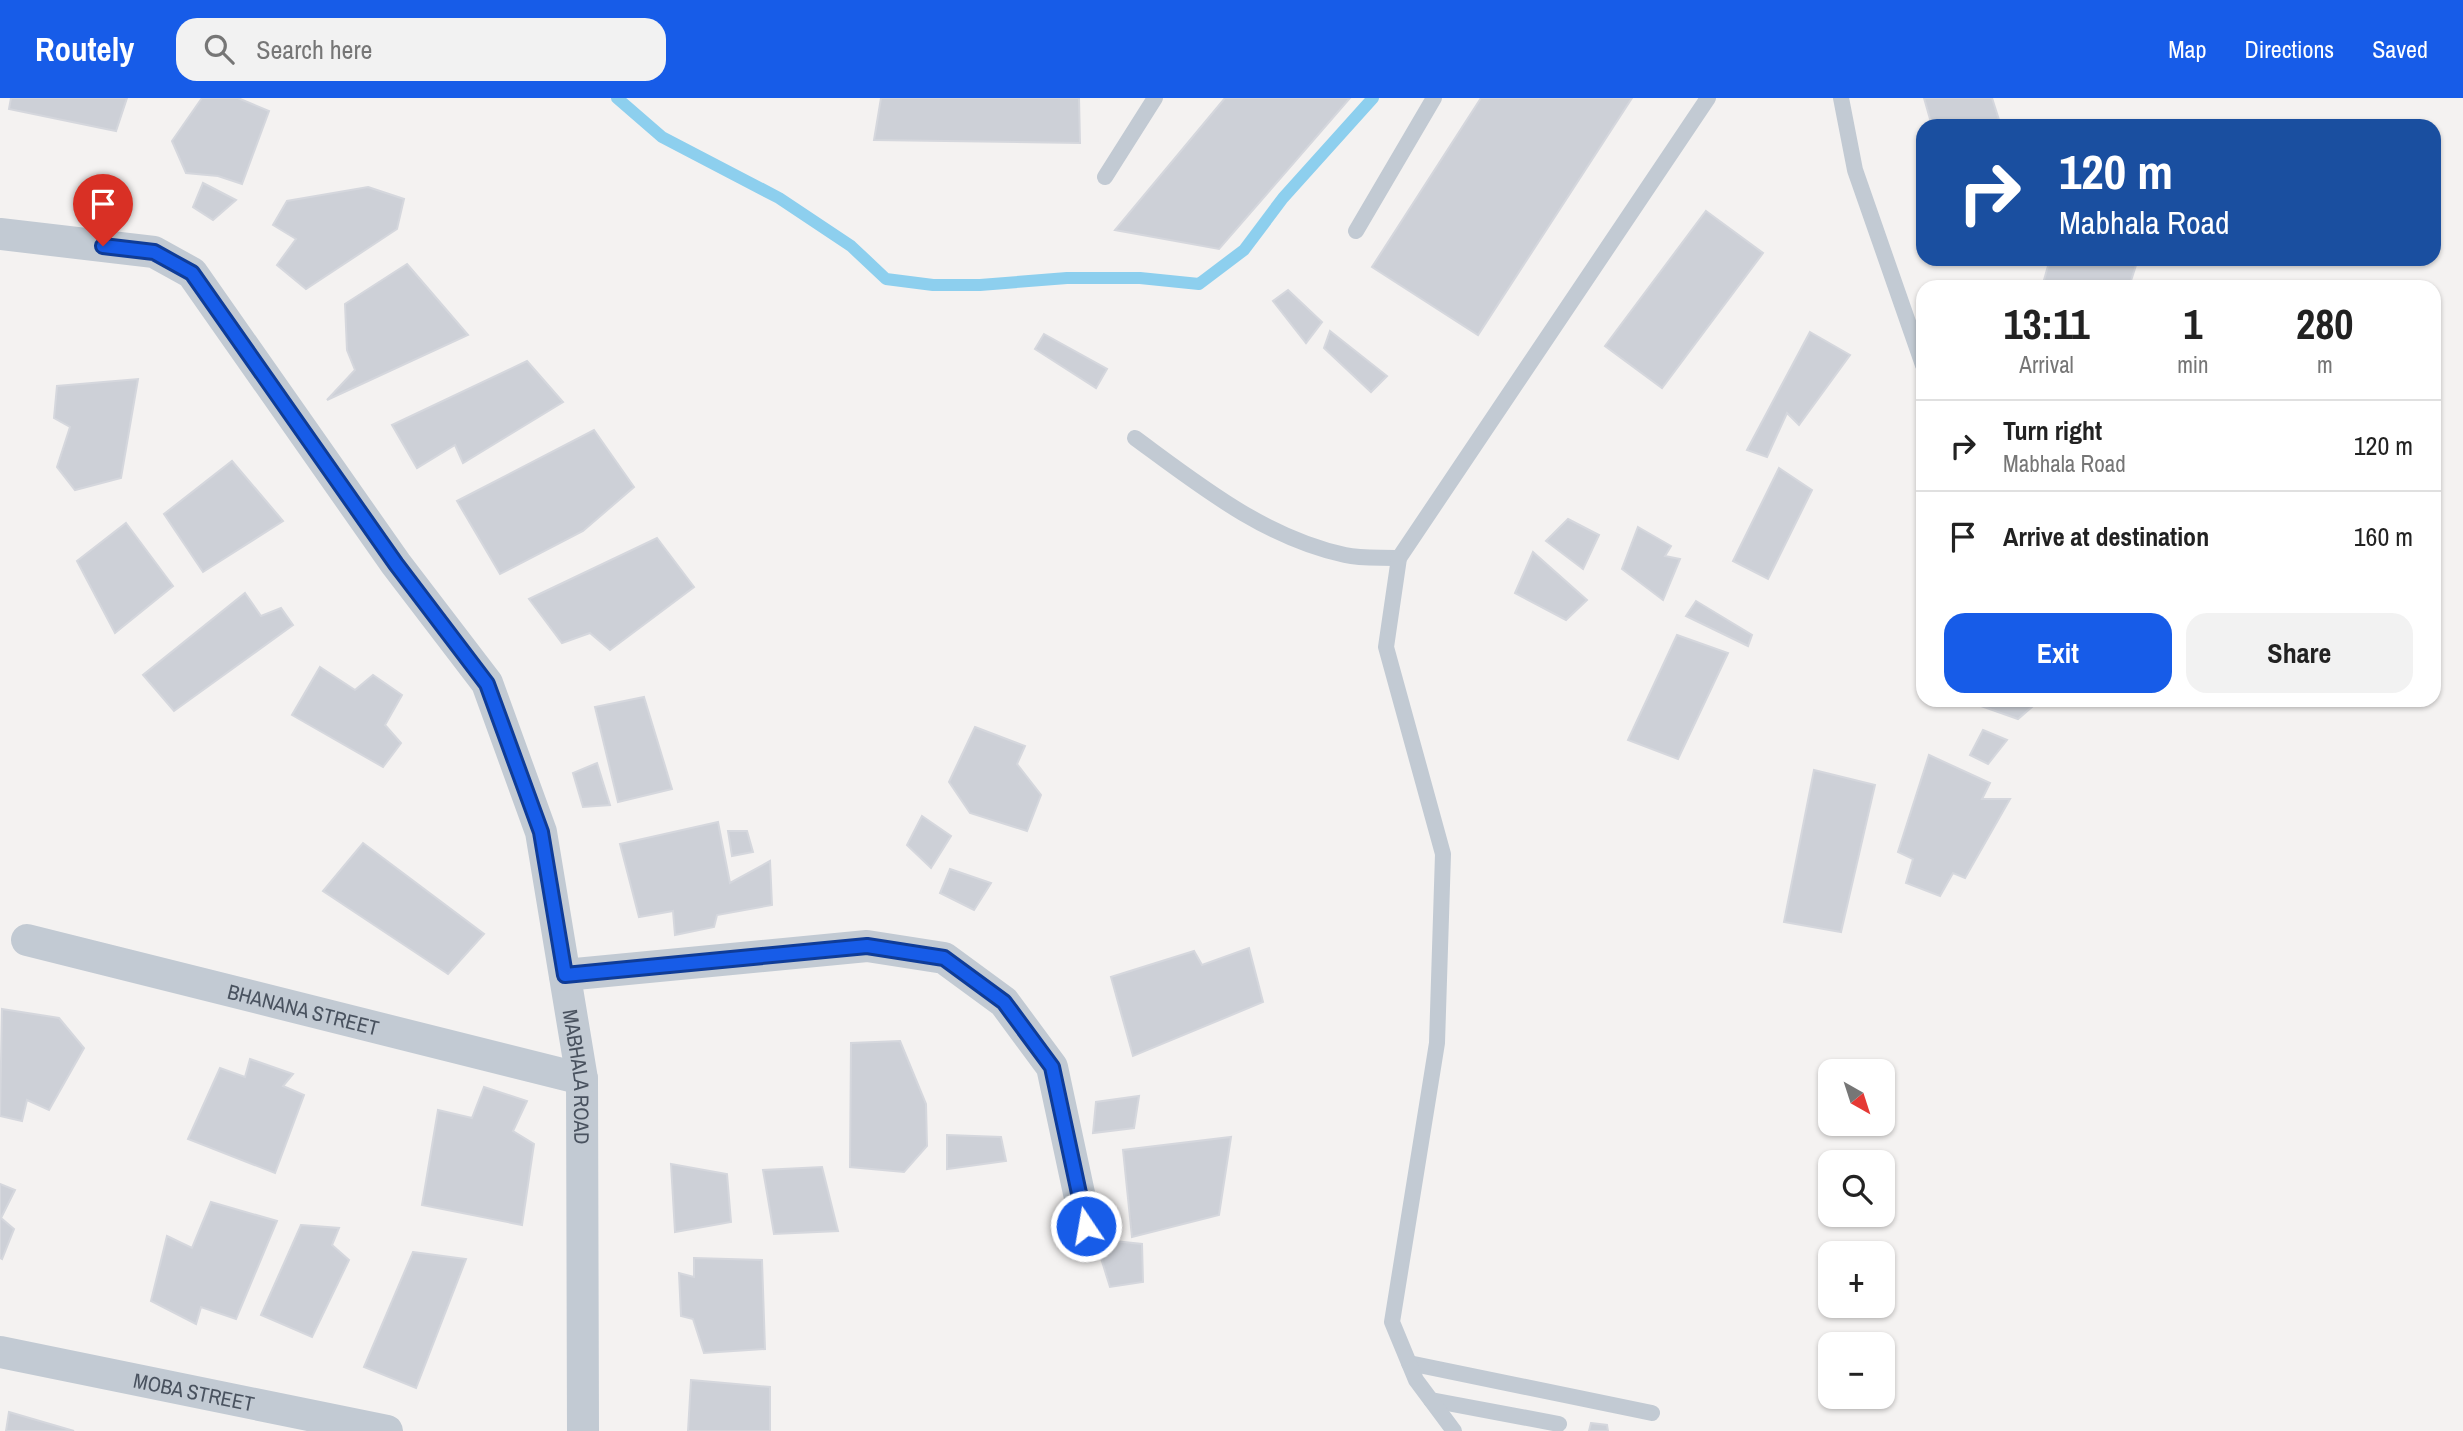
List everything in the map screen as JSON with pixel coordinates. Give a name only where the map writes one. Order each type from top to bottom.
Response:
[{"type":"street","name":"MABHALA ROAD","points":[[0,234],[154,252],[192,273],[396,564],[487,684],[541,832],[582,1079],[583,1431]]},
{"type":"street","name":"BHANANA STREET","points":[[27,940],[582,1079]]},
{"type":"street","points":[[565,975],[867,946],[944,958],[1004,1002],[1052,1067],[1086,1226]]},
{"type":"street","name":"MOBA STREET","points":[[0,1352],[387,1431]]},
{"type":"lane","points":[[1105,177],[1155,98]]},
{"type":"lane","points":[[1356,231],[1434,98]]},
{"type":"lane","points":[[1454,1431],[1416,1380],[1392,1322],[1437,1043],[1443,854],[1386,647],[1399,558],[1707,98]]},
{"type":"lane","points":[[1841,98],[1855,170],[1916,345]]},
{"type":"lane","points":[[1135,438],[1218,499],[1286,536],[1346,556],[1399,558]]},
{"type":"lane","points":[[1409,1363],[1652,1413]]},
{"type":"lane","points":[[1431,1400],[1559,1424]]},
{"type":"building","points":[[11,98],[127,98],[116,131],[9,109]]},
{"type":"building","points":[[202,98],[238,98],[269,111],[242,184],[218,176],[186,173],[172,141]]},
{"type":"building","points":[[881,98],[1079,98],[1080,143],[874,140]]},
{"type":"building","points":[[1225,98],[1350,98],[1219,249],[1115,230]]},
{"type":"building","points":[[1481,98],[1632,98],[1478,335],[1372,267]]},
{"type":"building","points":[[1924,98],[1992,98],[1999,119],[1930,119]]},
{"type":"building","points":[[203,183],[236,200],[213,220],[193,207]]},
{"type":"building","points":[[368,187],[404,199],[397,229],[306,289],[277,265],[296,239],[273,225],[287,201]]},
{"type":"building","points":[[1706,211],[1763,253],[1662,388],[1605,346]]},
{"type":"building","points":[[407,264],[468,335],[327,400],[355,370],[347,350],[345,304]]},
{"type":"building","points":[[2048,266],[2136,266],[2131,280],[2044,280]]},
{"type":"building","points":[[1288,290],[1322,322],[1306,343],[1273,301]]},
{"type":"building","points":[[1330,331],[1387,376],[1371,392],[1324,348]]},
{"type":"building","points":[[1810,332],[1850,355],[1799,425],[1787,413],[1767,457],[1747,450]]},
{"type":"building","points":[[1044,334],[1107,369],[1096,388],[1035,349]]},
{"type":"building","points":[[527,361],[563,402],[463,463],[455,445],[417,468],[392,425]]},
{"type":"building","points":[[138,379],[121,478],[75,490],[57,467],[70,427],[54,418],[57,386]]},
{"type":"building","points":[[594,430],[634,487],[583,531],[500,574],[457,501]]},
{"type":"building","points":[[232,461],[283,521],[203,572],[164,514]]},
{"type":"building","points":[[1779,468],[1812,490],[1768,579],[1733,561]]},
{"type":"building","points":[[1568,519],[1599,535],[1583,569],[1546,541]]},
{"type":"building","points":[[126,523],[173,586],[115,633],[77,561]]},
{"type":"building","points":[[1638,527],[1671,546],[1665,556],[1680,559],[1663,600],[1622,569]]},
{"type":"building","points":[[657,538],[694,587],[610,650],[590,633],[562,643],[529,599]]},
{"type":"building","points":[[1533,552],[1587,600],[1566,620],[1515,593]]},
{"type":"building","points":[[245,593],[261,616],[281,608],[293,625],[174,711],[143,675]]},
{"type":"building","points":[[1696,601],[1752,635],[1748,646],[1686,616]]},
{"type":"building","points":[[1677,635],[1728,653],[1678,759],[1628,740]]},
{"type":"building","points":[[320,667],[355,690],[373,675],[402,695],[385,725],[401,743],[383,767],[292,715]]},
{"type":"building","points":[[644,697],[672,789],[618,802],[595,707]]},
{"type":"building","points":[[1984,707],[2032,707],[2018,719]]},
{"type":"building","points":[[975,727],[1025,746],[1017,764],[1041,795],[1027,831],[970,813],[949,782]]},
{"type":"building","points":[[1983,730],[2007,740],[1988,764],[1970,755]]},
{"type":"building","points":[[1929,755],[1990,783],[1982,799],[2010,799],[1965,878],[1953,873],[1940,896],[1906,883],[1913,859],[1898,852]]},
{"type":"building","points":[[597,763],[610,805],[583,807],[573,773]]},
{"type":"building","points":[[1814,770],[1875,785],[1841,932],[1784,922]]},
{"type":"building","points":[[922,816],[951,836],[931,868],[907,845]]},
{"type":"building","points":[[718,822],[730,883],[770,861],[772,905],[717,915],[714,927],[675,935],[673,911],[639,917],[620,844]]},
{"type":"building","points":[[728,831],[747,831],[753,852],[732,856]]},
{"type":"building","points":[[363,843],[484,934],[448,974],[323,891]]},
{"type":"building","points":[[950,869],[991,883],[974,910],[940,893]]},
{"type":"building","points":[[1249,948],[1263,1002],[1133,1056],[1111,977],[1194,951],[1202,965]]},
{"type":"building","points":[[2,1009],[59,1018],[84,1048],[49,1110],[27,1100],[22,1121],[0,1116]]},
{"type":"building","points":[[900,1041],[926,1104],[927,1146],[904,1172],[850,1167],[851,1043]]},
{"type":"building","points":[[250,1059],[293,1074],[283,1086],[304,1095],[275,1173],[188,1139],[220,1068],[245,1077]]},
{"type":"building","points":[[484,1087],[527,1101],[513,1131],[534,1144],[522,1225],[422,1205],[438,1110],[472,1118]]},
{"type":"building","points":[[1139,1096],[1134,1128],[1093,1133],[1096,1102]]},
{"type":"building","points":[[947,1135],[1001,1137],[1006,1161],[947,1169]]},
{"type":"building","points":[[1231,1137],[1219,1215],[1132,1237],[1123,1150]]},
{"type":"building","points":[[671,1164],[727,1174],[731,1222],[675,1232]]},
{"type":"building","points":[[822,1167],[838,1231],[774,1234],[763,1170]]},
{"type":"building","points":[[0,1184],[15,1190],[1,1218],[14,1229],[2,1259],[0,1258]]},
{"type":"building","points":[[211,1202],[277,1221],[236,1319],[201,1307],[196,1324],[151,1301],[167,1236],[192,1248]]},
{"type":"building","points":[[301,1225],[339,1228],[332,1245],[349,1260],[312,1337],[261,1315]]},
{"type":"building","points":[[1095,1239],[1142,1244],[1143,1282],[1110,1287]]},
{"type":"building","points":[[413,1252],[466,1259],[416,1388],[364,1367]]},
{"type":"building","points":[[694,1258],[762,1260],[765,1349],[704,1353],[693,1319],[681,1316],[679,1273],[694,1277]]},
{"type":"building","points":[[691,1380],[770,1387],[770,1431],[688,1431]]},
{"type":"building","points":[[9,1412],[74,1431],[6,1431]]},
{"type":"building","points":[[1591,1423],[1607,1425],[1608,1431],[1589,1431]]},
{"type":"waterway","points":[[617,98],[662,137],[779,198],[851,246],[886,279],[933,285],[980,285],[1067,278],[1140,278],[1199,284],[1244,250],[1283,198],[1373,98]]},
{"type":"route","points":[[103,246],[154,252],[192,273],[396,564],[487,684],[541,832],[565,975],[867,946],[944,958],[1004,1002],[1052,1067],[1086,1226]]}]
